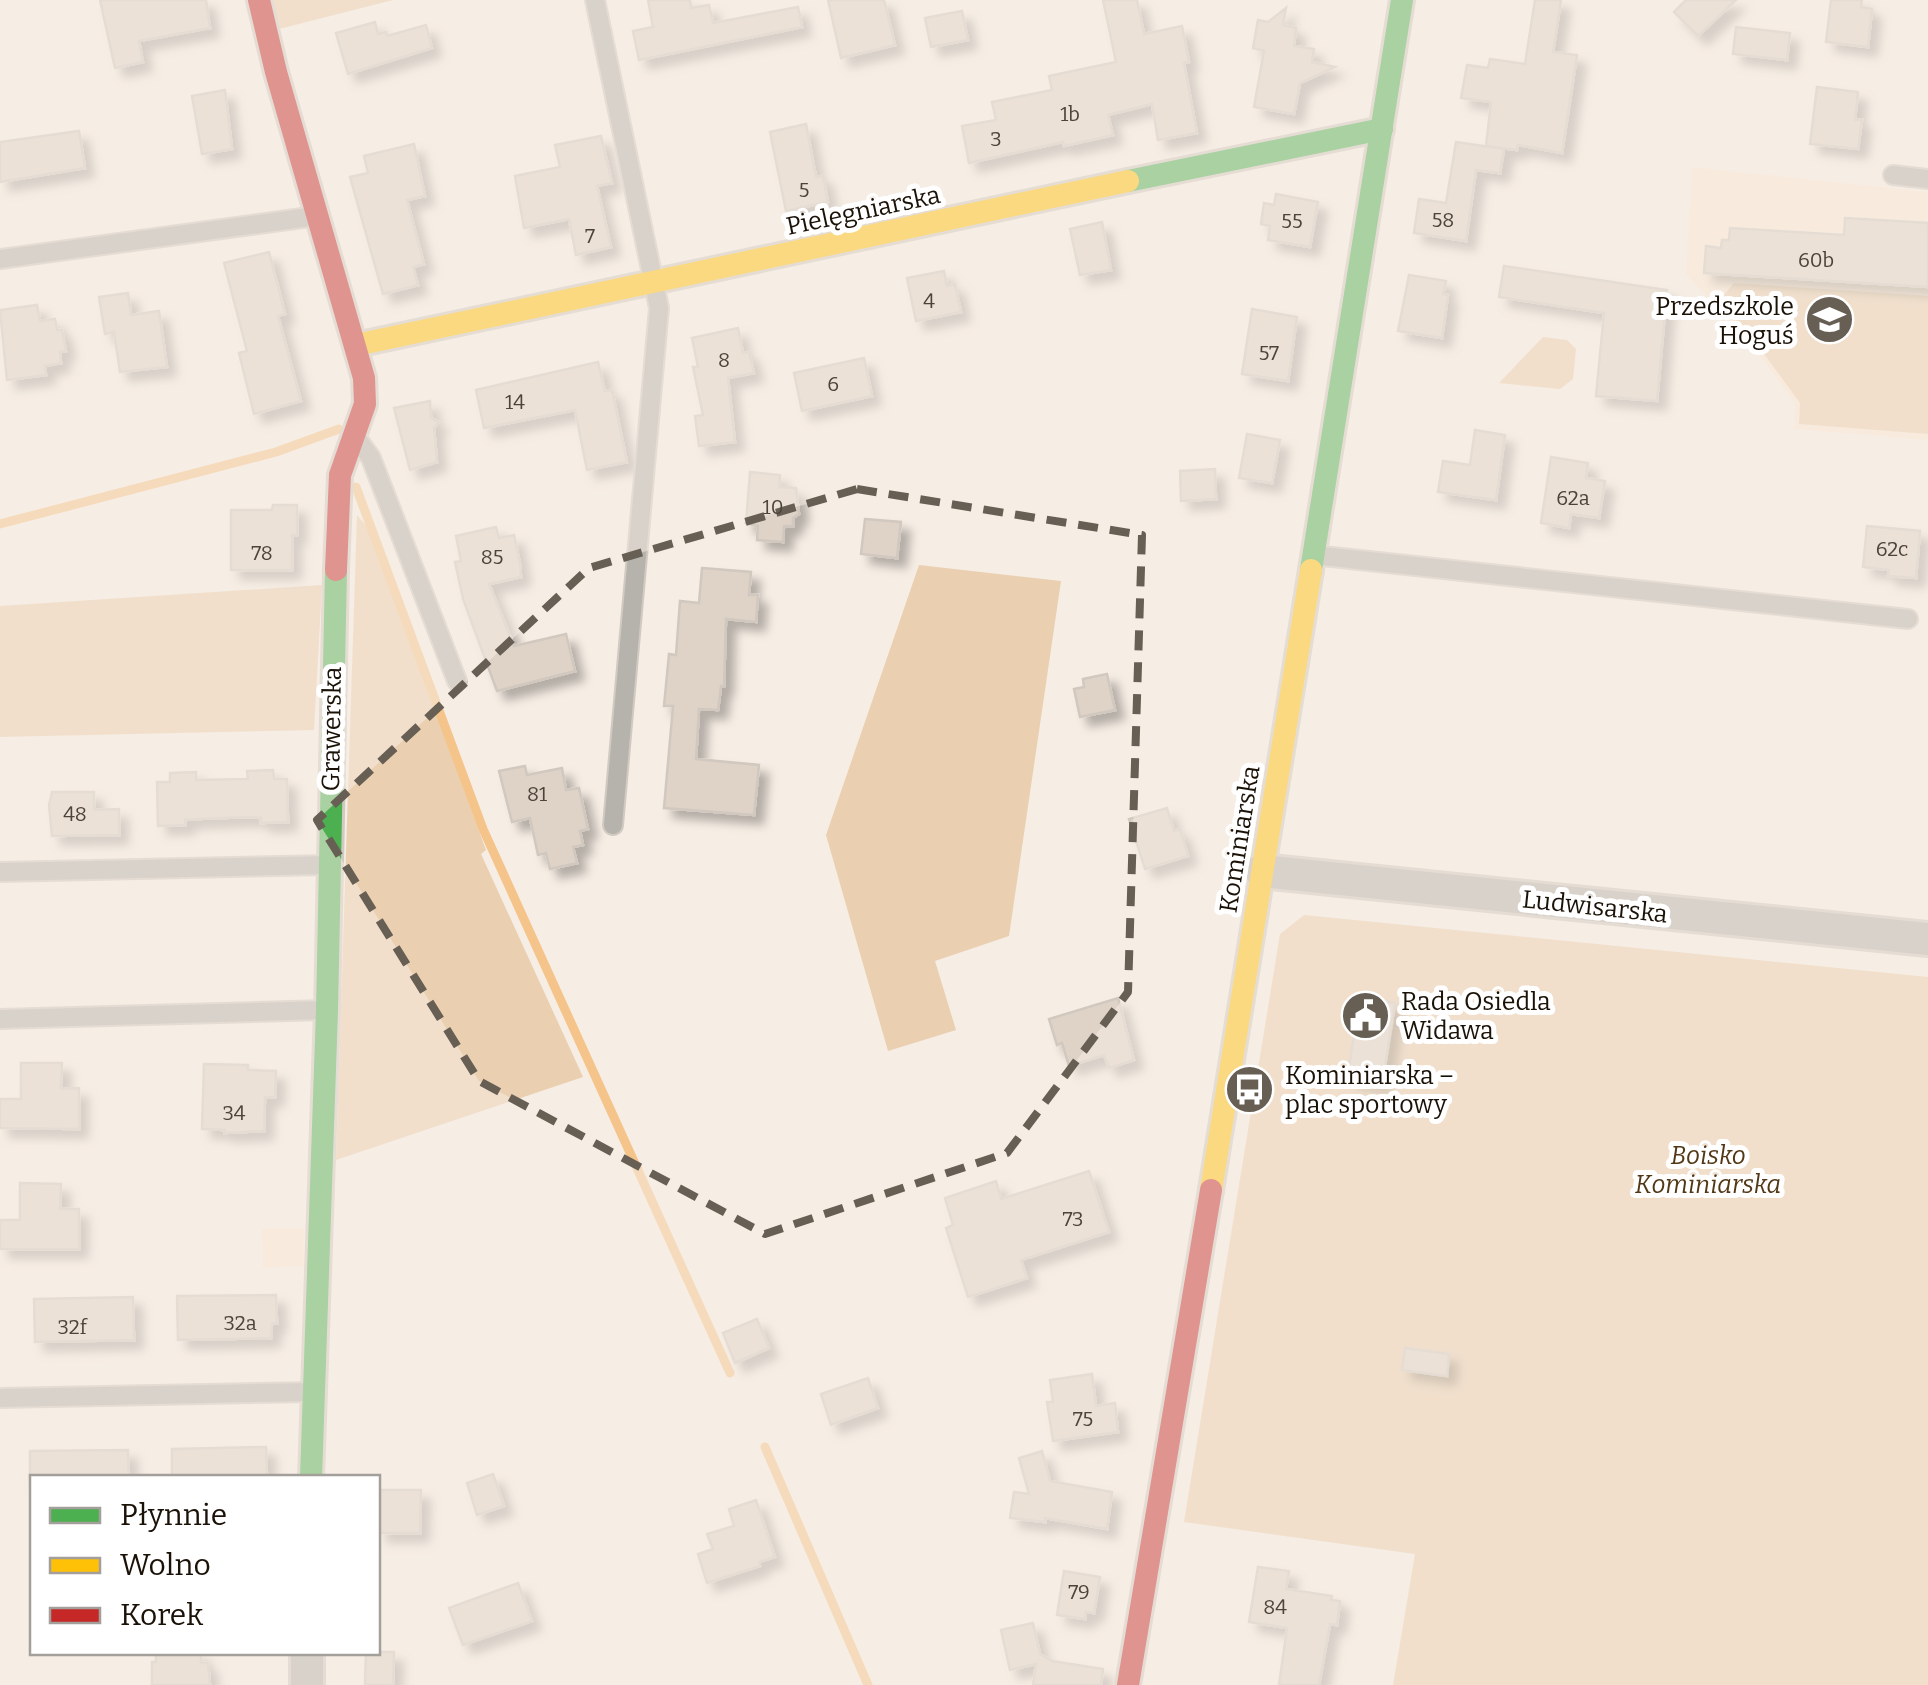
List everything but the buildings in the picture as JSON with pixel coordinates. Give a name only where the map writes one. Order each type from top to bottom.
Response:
[{"type":"street","name":"Grawerska","points":[[259,0],[366,392],[363,415],[340,475],[337,497],[327,1010],[310,1475]]},
{"type":"street","name":"Kominiarska","points":[[1128,1685],[1402,0]]},
{"type":"street","name":"Pielęgniarska","points":[[356,344],[1382,129]]},
{"type":"street","name":"Ludwisarska","points":[[1261,871],[1928,939]]},
{"type":"street","points":[[307,1655],[307,1685]]},
{"type":"lane","points":[[595,0],[659,308],[613,825]]},
{"type":"lane","points":[[1893,175],[1928,179]]},
{"type":"lane","points":[[0,259],[318,216]]},
{"type":"lane","points":[[354,436],[371,458],[457,682]]},
{"type":"lane","points":[[1312,555],[1908,619]]},
{"type":"lane","points":[[0,872],[328,865]]},
{"type":"lane","points":[[0,1018],[327,1010]]},
{"type":"lane","points":[[0,1398],[312,1392]]},
{"type":"highlighted area","points":[[857,489],[1142,535],[1128,992],[1007,1153],[765,1234],[479,1081],[317,820],[589,568]]},
{"type":"shaded area","name":"Przedszkole Hoguś","points":[[1692,167],[1928,192],[1928,440],[1794,429],[1795,406],[1791,398],[1747,338],[1686,275]]},
{"type":"shaded area","points":[[304,1228],[303,1266],[263,1268],[262,1229]]},
{"type":"green space","points":[[271,0],[393,0],[279,29]]},
{"type":"green space","points":[[1734,283],[1928,296],[1928,434],[1799,424],[1800,403],[1750,335],[1718,302]]},
{"type":"green space","points":[[1543,337],[1567,340],[1576,349],[1573,379],[1560,389],[1499,383]]},
{"type":"green space","points":[[357,515],[368,528],[486,850],[481,854],[583,1077],[336,1160]]},
{"type":"green space","points":[[919,565],[1061,581],[1009,936],[935,961],[956,1030],[888,1051],[826,835]]},
{"type":"green space","points":[[322,585],[314,730],[0,737],[0,606]]},
{"type":"green space","name":"Boisko Kominiarska","points":[[1304,915],[1928,977],[1928,1685],[1393,1685],[1415,1554],[1184,1522],[1280,934]]},
{"type":"waterway","points":[[0,524],[276,452],[339,429]]},
{"type":"waterway","points":[[356,487],[483,829],[730,1373]]},
{"type":"waterway","points":[[765,1447],[868,1685]]},
{"type":"traffic: fast","points":[[1311,570],[1402,0]]},
{"type":"traffic: fast","points":[[1128,181],[1382,129]]},
{"type":"traffic: fast","points":[[311,1475],[327,1010],[336,570]]},
{"type":"traffic: slow","points":[[356,345],[1128,181]]},
{"type":"traffic: slow","points":[[1211,1190],[1311,570]]},
{"type":"traffic: jam","points":[[259,0],[364,378],[365,404],[340,475],[336,570]]},
{"type":"traffic: jam","points":[[1128,1685],[1211,1190]]},
{"type":"place","name":"Przedszkole Hoguś","points":[[1829,320]]},
{"type":"place","name":"Rada Osiedla Widawa","points":[[1366,1015]]},
{"type":"place","name":"Kominiarska – plac sportowy","points":[[1250,1089]]}]
